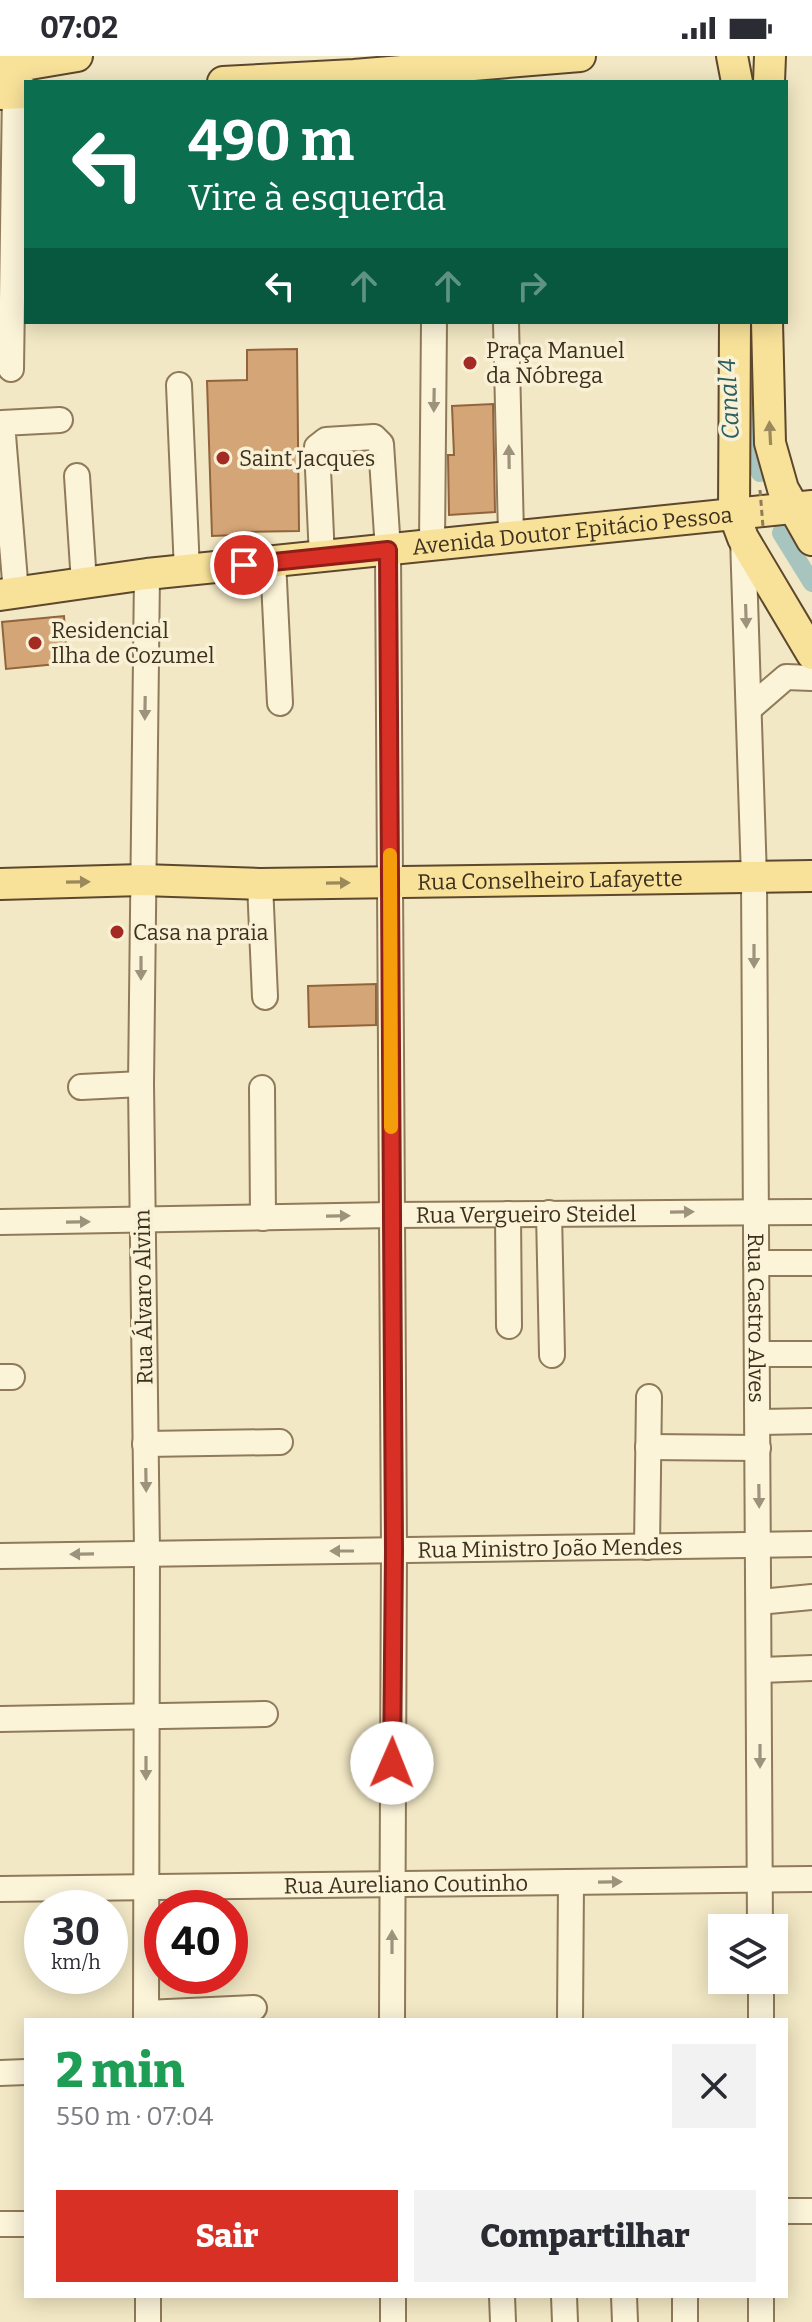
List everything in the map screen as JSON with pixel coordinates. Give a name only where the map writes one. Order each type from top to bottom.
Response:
[{"type":"main road","points":[[25,80],[77,56]]},
{"type":"main road","points":[[237,80],[343,65],[432,74],[508,72],[577,56]]},
{"type":"main road","points":[[732,56],[737,80]]},
{"type":"main road","points":[[769,80],[770,56]]},
{"type":"main road","points":[[735,324],[752,516],[812,654]]},
{"type":"main road","points":[[767,324],[770,443],[778,476],[802,506],[812,540]]},
{"type":"main road","name":"Avenida Doutor Epitácio Pessoa","points":[[8,594],[147,574],[322,558],[511,535],[752,516],[802,506]]},
{"type":"main road","name":"Rua Conselheiro Lafayette","points":[[0,884],[142,880],[260,884],[812,876]]},
{"type":"street","points":[[10,87],[11,369]]},
{"type":"street","points":[[432,543],[434,324]]},
{"type":"street","points":[[506,324],[511,535]]},
{"type":"street","points":[[179,385],[187,571]]},
{"type":"street","points":[[8,594],[2,423],[60,420]]},
{"type":"street","points":[[322,558],[316,450],[326,440],[370,437],[379,441],[388,550],[394,1551],[392,2018]]},
{"type":"street","points":[[77,476],[84,583]]},
{"type":"street","name":"Rua Castro Alves","points":[[752,516],[750,708],[760,1545],[760,1914]]},
{"type":"street","points":[[273,561],[280,703]]},
{"type":"street","name":"Rua Álvaro Alvim","points":[[146,2016],[147,1552],[141,1084],[147,574]]},
{"type":"street","points":[[750,708],[786,677],[812,678]]},
{"type":"street","points":[[260,884],[265,997]]},
{"type":"street","points":[[81,1087],[141,1084]]},
{"type":"street","points":[[262,1088],[263,1218]]},
{"type":"street","name":"Rua Vergueiro Steidel","points":[[0,1222],[812,1212]]},
{"type":"street","points":[[549,1213],[552,1355]]},
{"type":"street","points":[[508,1214],[509,1326]]},
{"type":"street","points":[[756,1263],[812,1263]]},
{"type":"street","points":[[757,1354],[812,1354]]},
{"type":"street","points":[[647,1547],[649,1397]]},
{"type":"street","points":[[758,1422],[812,1421]]},
{"type":"street","points":[[145,1444],[280,1442]]},
{"type":"street","points":[[648,1447],[758,1448]]},
{"type":"street","name":"Rua Ministro João Mendes","points":[[0,1556],[812,1544]]},
{"type":"street","points":[[760,1602],[812,1597]]},
{"type":"street","points":[[760,1670],[812,1668]]},
{"type":"street","points":[[0,1719],[265,1714]]},
{"type":"street","name":"Rua Aureliano Coutinho","points":[[0,1889],[812,1879]]},
{"type":"street","points":[[570,2018],[571,1882]]},
{"type":"street","points":[[761,1994],[761,2018]]},
{"type":"street","points":[[146,2016],[254,2008]]},
{"type":"street","points":[[0,2073],[24,2072]]},
{"type":"street","points":[[788,2211],[812,2211]]},
{"type":"street","points":[[0,2224],[24,2224]]},
{"type":"street","points":[[148,2298],[148,2322]]},
{"type":"street","points":[[393,2298],[393,2322]]},
{"type":"street","points":[[502,2298],[503,2322]]},
{"type":"street","points":[[564,2298],[565,2322]]},
{"type":"street","points":[[624,2298],[625,2322]]},
{"type":"street","points":[[685,2298],[685,2322]]},
{"type":"street","points":[[761,2298],[761,2322]]},
{"type":"building","points":[[297,349],[299,531],[237,532],[237,535],[212,536],[207,381],[247,380],[247,350]]},
{"type":"building","points":[[493,404],[495,512],[449,515],[448,455],[454,455],[452,406]]},
{"type":"building","name":"Residencial Ilha de Cozumel","points":[[64,616],[67,663],[6,669],[2,622]]},
{"type":"building","points":[[376,984],[376,1025],[309,1027],[308,986]]},
{"type":"waterway","name":"Canal 4","points":[[750,324],[751,424],[760,473]]},
{"type":"waterway","name":"Canal 4","points":[[781,533],[812,583]]},
{"type":"slow traffic","points":[[390,855],[391,1127]]},
{"type":"place","name":"Praça Manuel da Nóbrega","points":[[470,363]]},
{"type":"place","name":"Saint Jacques","points":[[223,458]]},
{"type":"place","name":"Residencial Ilha de Cozumel","points":[[35,643]]},
{"type":"place","name":"Casa na praia","points":[[117,932]]},
{"type":"route","points":[[244,565],[388,550],[394,1551],[392,1763]]}]
